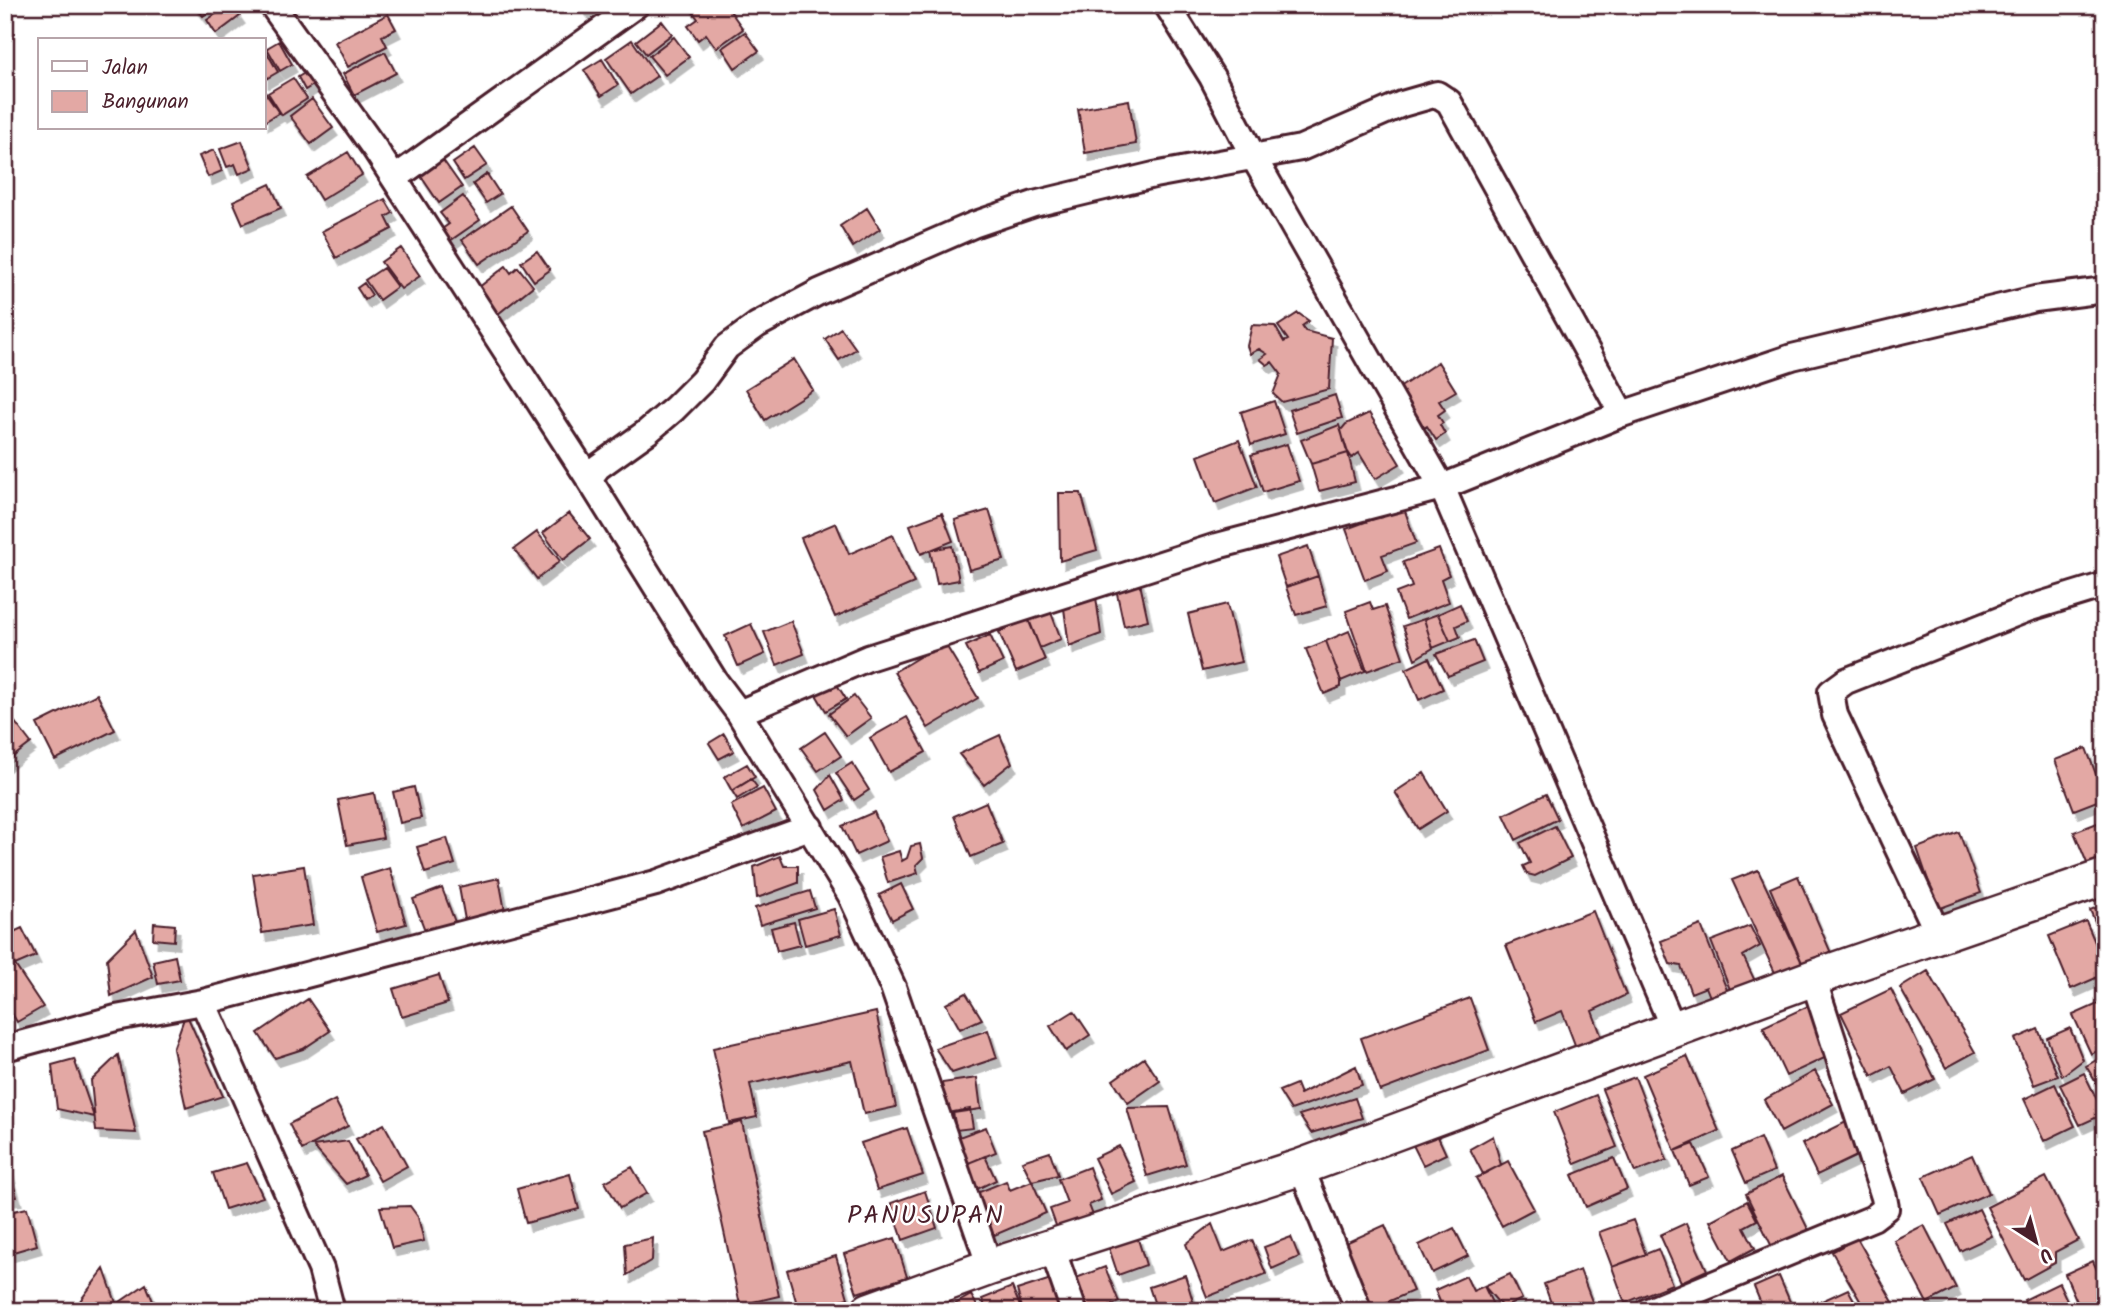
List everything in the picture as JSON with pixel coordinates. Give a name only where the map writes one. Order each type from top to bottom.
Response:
[{"type":"street","points":[[272,5],[395,178],[715,681],[739,713],[850,896],[893,987],[990,1267]]},
{"type":"street","points":[[395,178],[636,5]]},
{"type":"street","points":[[1167,5],[1212,78],[1253,156],[1442,487],[1674,1030]]},
{"type":"street","points":[[589,480],[598,467],[674,409],[702,381],[727,347],[758,325],[819,292],[973,225],[1034,204],[1154,175],[1301,148],[1402,104],[1437,94],[1449,102],[1622,414]]},
{"type":"street","points":[[739,713],[868,658],[1217,546],[1442,487],[1622,414],[1792,357],[2035,299],[2105,289]]},
{"type":"street","points":[[1938,934],[1835,715],[1831,692],[1846,681],[2014,614],[2105,585]]},
{"type":"street","points":[[5,1048],[117,1018],[203,1002],[656,883],[810,827]]},
{"type":"street","points":[[869,1311],[990,1267],[1301,1167],[1813,978],[2105,877]]},
{"type":"street","points":[[1648,1311],[1873,1218],[1886,1209],[1813,978]]},
{"type":"street","points":[[203,1002],[321,1269],[332,1311]]},
{"type":"street","points":[[1301,1167],[1359,1311]]},
{"type":"street","points":[[1052,1248],[1074,1311]]},
{"type":"building","points":[[194,5],[217,5],[203,16]]},
{"type":"building","points":[[232,5],[240,16],[216,34],[207,20]]},
{"type":"building","points":[[580,5],[598,5],[586,13]]},
{"type":"building","points":[[688,5],[726,5],[743,29],[716,48],[706,34],[698,40],[688,26],[698,19]]},
{"type":"building","points":[[388,14],[396,29],[382,36],[387,46],[348,67],[335,42]]},
{"type":"building","points":[[662,21],[672,34],[646,54],[636,41]]},
{"type":"building","points":[[745,32],[759,51],[735,68],[722,48]]},
{"type":"building","points":[[674,37],[689,57],[665,75],[649,56]]},
{"type":"building","points":[[632,40],[657,76],[631,94],[606,58]]},
{"type":"building","points":[[279,41],[292,64],[280,71],[267,48]]},
{"type":"building","points":[[266,51],[278,72],[266,79]]},
{"type":"building","points":[[385,52],[396,73],[354,95],[343,74]]},
{"type":"building","points":[[602,59],[618,85],[601,96],[584,70]]},
{"type":"building","points":[[308,71],[315,84],[305,90],[298,77]]},
{"type":"building","points":[[293,78],[307,99],[282,115],[268,93]]},
{"type":"building","points":[[266,94],[279,113],[266,121]]},
{"type":"building","points":[[312,99],[333,128],[311,144],[290,116]]},
{"type":"building","points":[[1129,100],[1136,144],[1085,153],[1078,109]]},
{"type":"building","points":[[242,141],[253,168],[239,174],[235,164],[227,167],[220,149]]},
{"type":"building","points":[[475,148],[487,165],[464,180],[453,163]]},
{"type":"building","points":[[214,150],[222,171],[208,177],[199,156]]},
{"type":"building","points":[[348,152],[362,175],[321,200],[307,177]]},
{"type":"building","points":[[443,160],[462,187],[439,203],[420,175]]},
{"type":"building","points":[[487,174],[500,194],[486,203],[473,184]]},
{"type":"building","points":[[270,184],[281,208],[243,224],[233,201]]},
{"type":"building","points":[[463,196],[480,220],[444,245],[436,233],[449,224],[440,213]]},
{"type":"building","points":[[385,199],[393,213],[386,217],[392,229],[336,258],[322,231]]},
{"type":"building","points":[[511,206],[528,231],[479,264],[462,240]]},
{"type":"building","points":[[867,208],[880,229],[853,247],[840,226]]},
{"type":"building","points":[[401,248],[420,276],[401,289],[381,262]]},
{"type":"building","points":[[537,251],[550,270],[534,281],[521,262]]},
{"type":"building","points":[[506,266],[511,273],[518,267],[533,286],[498,314],[478,288]]},
{"type":"building","points":[[383,268],[397,287],[379,300],[365,280]]},
{"type":"building","points":[[364,283],[372,295],[365,300],[357,288]]},
{"type":"building","points":[[1298,313],[1309,321],[1302,326],[1305,331],[1332,338],[1329,389],[1282,402],[1273,394],[1281,374],[1272,362],[1267,365],[1260,359],[1267,354],[1259,349],[1250,354],[1247,346],[1252,325],[1275,326],[1284,342],[1288,340],[1278,326]]},
{"type":"building","points":[[841,328],[856,349],[839,360],[825,339]]},
{"type":"building","points":[[794,359],[813,390],[765,420],[746,389]]},
{"type":"building","points":[[1438,362],[1456,391],[1439,401],[1445,410],[1438,415],[1445,434],[1436,440],[1427,426],[1419,431],[1399,388]]},
{"type":"building","points":[[1335,395],[1342,418],[1297,433],[1289,410]]},
{"type":"building","points":[[1274,401],[1285,434],[1251,445],[1241,412]]},
{"type":"building","points":[[1369,413],[1400,464],[1375,479],[1359,453],[1352,458],[1346,449],[1341,430],[1346,424]]},
{"type":"building","points":[[1339,425],[1348,453],[1311,464],[1301,440]]},
{"type":"building","points":[[1239,440],[1257,487],[1215,503],[1198,456]]},
{"type":"building","points":[[1287,444],[1299,481],[1263,492],[1251,455]]},
{"type":"building","points":[[1348,453],[1355,482],[1319,491],[1311,464]]},
{"type":"building","points":[[1059,493],[1081,493],[1097,550],[1060,561]]},
{"type":"building","points":[[1404,508],[1416,543],[1382,555],[1388,571],[1365,580],[1346,529]]},
{"type":"building","points":[[989,510],[1004,560],[969,570],[955,520]]},
{"type":"building","points":[[569,513],[590,539],[563,560],[543,533]]},
{"type":"building","points":[[942,513],[953,541],[921,554],[910,525]]},
{"type":"building","points":[[836,523],[849,554],[893,535],[914,583],[835,617],[801,538]]},
{"type":"building","points":[[537,532],[560,561],[537,579],[514,549]]},
{"type":"building","points":[[952,546],[959,580],[937,584],[930,550]]},
{"type":"building","points":[[1308,546],[1318,576],[1286,587],[1276,557]]},
{"type":"building","points":[[1439,549],[1449,575],[1441,579],[1449,602],[1406,619],[1396,593],[1412,587],[1403,562]]},
{"type":"building","points":[[1318,576],[1327,606],[1296,615],[1286,587]]},
{"type":"building","points":[[1139,579],[1148,620],[1124,626],[1115,584]]},
{"type":"building","points":[[1096,597],[1101,634],[1069,646],[1063,601]]},
{"type":"building","points":[[1370,602],[1373,610],[1385,606],[1403,658],[1367,671],[1346,611]]},
{"type":"building","points":[[1227,604],[1241,662],[1202,671],[1188,614]]},
{"type":"building","points":[[1460,604],[1467,621],[1456,626],[1460,637],[1450,641],[1438,614]]},
{"type":"building","points":[[1050,610],[1061,639],[1040,648],[1028,617]]},
{"type":"building","points":[[1438,614],[1450,641],[1433,648],[1424,619]]},
{"type":"building","points":[[1028,619],[1045,660],[1016,672],[999,632]]},
{"type":"building","points":[[1424,619],[1433,648],[1415,659],[1403,626]]},
{"type":"building","points":[[791,621],[804,654],[777,665],[764,632]]},
{"type":"building","points":[[751,624],[765,654],[738,666],[725,636]]},
{"type":"building","points":[[1349,631],[1365,671],[1341,681],[1326,641]]},
{"type":"building","points":[[990,635],[1003,662],[979,673],[966,646]]},
{"type":"building","points":[[1474,640],[1483,662],[1448,676],[1436,654]]},
{"type":"building","points":[[1326,641],[1341,687],[1324,694],[1306,649]]},
{"type":"building","points":[[944,642],[978,698],[928,728],[894,672]]},
{"type":"building","points":[[1429,658],[1443,689],[1419,700],[1406,669]]},
{"type":"building","points":[[834,680],[846,699],[826,711],[815,693]]},
{"type":"building","points":[[97,694],[115,730],[55,760],[37,724]]},
{"type":"building","points":[[854,696],[871,718],[846,736],[829,714]]},
{"type":"building","points":[[11,717],[31,743],[5,763],[5,721]]},
{"type":"building","points":[[907,717],[926,752],[889,772],[870,738]]},
{"type":"building","points":[[825,732],[841,756],[818,771],[801,748]]},
{"type":"building","points":[[724,734],[734,751],[719,759],[709,743]]},
{"type":"building","points":[[1000,735],[1012,763],[984,785],[959,754]]},
{"type":"building","points":[[2086,748],[2105,798],[2074,810],[2055,760]]},
{"type":"building","points":[[852,763],[869,790],[854,800],[836,773]]},
{"type":"building","points":[[747,764],[755,777],[732,791],[724,777]]},
{"type":"building","points":[[1424,773],[1447,811],[1418,829],[1395,792]]},
{"type":"building","points":[[830,775],[844,800],[828,810],[817,790]]},
{"type":"building","points":[[751,779],[757,787],[737,799],[732,791]]},
{"type":"building","points":[[414,787],[421,818],[400,823],[393,792]]},
{"type":"building","points":[[763,788],[776,812],[743,829],[731,805]]},
{"type":"building","points":[[374,793],[383,838],[347,845],[338,800]]},
{"type":"building","points":[[1546,794],[1558,819],[1516,840],[1504,815]]},
{"type":"building","points":[[986,802],[1003,844],[971,857],[954,816]]},
{"type":"building","points":[[874,812],[887,841],[856,855],[842,826]]},
{"type":"building","points":[[2105,820],[2105,862],[2089,868],[2074,832]]},
{"type":"building","points":[[1555,826],[1571,858],[1535,876],[1527,874],[1523,866],[1530,863],[1520,843]]},
{"type":"building","points":[[1959,832],[1981,893],[1938,909],[1917,848]]},
{"type":"building","points":[[447,838],[455,864],[425,873],[417,847]]},
{"type":"building","points":[[920,844],[923,858],[916,865],[918,873],[888,883],[880,857],[899,851],[902,861],[907,858],[911,846]]},
{"type":"building","points":[[780,856],[784,866],[798,866],[798,883],[757,898],[754,867]]},
{"type":"building","points":[[304,866],[313,925],[262,933],[253,874]]},
{"type":"building","points":[[390,868],[406,924],[377,932],[361,877]]},
{"type":"building","points":[[1758,870],[1803,965],[1776,975],[1732,880]]},
{"type":"building","points":[[1798,876],[1831,953],[1803,965],[1770,888]]},
{"type":"building","points":[[499,878],[505,911],[465,920],[459,887]]},
{"type":"building","points":[[901,884],[913,909],[892,920],[879,895]]},
{"type":"building","points":[[442,888],[455,922],[426,933],[413,899]]},
{"type":"building","points":[[810,891],[815,908],[760,925],[755,908]]},
{"type":"building","points":[[2105,904],[2105,944],[2090,910]]},
{"type":"building","points":[[834,909],[841,935],[805,945],[798,919]]},
{"type":"building","points":[[1593,911],[1626,995],[1592,1011],[1603,1040],[1577,1050],[1562,1011],[1536,1022],[1506,945]]},
{"type":"building","points":[[2086,921],[2105,966],[2105,974],[2071,989],[2049,936]]},
{"type":"building","points":[[794,922],[800,945],[777,951],[771,928]]},
{"type":"building","points":[[154,923],[175,925],[174,941],[153,939]]},
{"type":"building","points":[[1701,925],[1731,1000],[1714,1007],[1706,987],[1691,993],[1681,966],[1670,964],[1661,941]]},
{"type":"building","points":[[1750,926],[1760,946],[1743,956],[1756,983],[1733,997],[1711,941]]},
{"type":"building","points":[[22,928],[36,956],[15,965],[5,945],[5,936]]},
{"type":"building","points":[[136,930],[153,977],[111,996],[107,959]]},
{"type":"building","points":[[175,956],[180,980],[158,984],[153,961]]},
{"type":"building","points":[[15,965],[43,1007],[17,1022],[5,1002],[5,970]]},
{"type":"building","points":[[1928,971],[1975,1052],[1946,1068],[1900,988]]},
{"type":"building","points":[[439,975],[448,1003],[402,1017],[393,989]]},
{"type":"building","points":[[1891,989],[1935,1079],[1905,1094],[1891,1066],[1872,1076],[1841,1013]]},
{"type":"building","points":[[966,993],[982,1019],[960,1029],[946,1004]]},
{"type":"building","points":[[1470,998],[1489,1050],[1380,1091],[1361,1038]]},
{"type":"building","points":[[308,999],[330,1031],[303,1049],[275,1058],[258,1033]]},
{"type":"building","points":[[2100,1003],[2105,1013],[2105,1048],[2091,1054],[2073,1015]]},
{"type":"building","points":[[1808,1006],[1831,1055],[1786,1076],[1763,1027]]},
{"type":"building","points":[[1074,1011],[1090,1035],[1066,1051],[1050,1026]]},
{"type":"building","points":[[876,1012],[896,1107],[864,1114],[852,1061],[750,1084],[757,1117],[729,1123],[713,1048]]},
{"type":"building","points":[[186,1013],[223,1096],[186,1108],[173,1049]]},
{"type":"building","points":[[2070,1028],[2083,1060],[2062,1076],[2047,1038]]},
{"type":"building","points":[[2038,1029],[2058,1076],[2034,1085],[2015,1039]]},
{"type":"building","points":[[988,1030],[997,1058],[952,1073],[935,1048]]},
{"type":"building","points":[[118,1055],[136,1133],[96,1131],[91,1081]]},
{"type":"building","points":[[2105,1055],[2105,1093],[2103,1094],[2086,1066]]},
{"type":"building","points":[[1687,1056],[1719,1131],[1675,1151],[1643,1075]]},
{"type":"building","points":[[1144,1058],[1160,1081],[1128,1103],[1113,1080]]},
{"type":"building","points":[[74,1059],[94,1117],[57,1109],[52,1065]]},
{"type":"building","points":[[1356,1066],[1362,1085],[1291,1110],[1279,1091],[1296,1084],[1300,1094]]},
{"type":"building","points":[[1815,1071],[1833,1104],[1781,1132],[1764,1100]]},
{"type":"building","points":[[2084,1073],[2104,1114],[2080,1125],[2060,1085]]},
{"type":"building","points":[[1635,1077],[1667,1160],[1635,1172],[1602,1089]]},
{"type":"building","points":[[977,1078],[981,1109],[946,1114],[942,1083]]},
{"type":"building","points":[[2055,1084],[2075,1126],[2044,1141],[2024,1099]]},
{"type":"building","points":[[1596,1095],[1617,1147],[1575,1164],[1554,1112]]},
{"type":"building","points":[[1355,1098],[1362,1118],[1311,1133],[1299,1115]]},
{"type":"building","points":[[335,1100],[348,1126],[302,1150],[289,1124]]},
{"type":"building","points":[[1169,1107],[1186,1164],[1147,1176],[1127,1108]]},
{"type":"building","points":[[970,1109],[973,1128],[956,1130],[953,1112]]},
{"type":"building","points":[[742,1122],[779,1296],[740,1305],[702,1131]]},
{"type":"building","points":[[1846,1122],[1861,1154],[1817,1175],[1802,1144]]},
{"type":"building","points":[[384,1124],[407,1166],[380,1181],[356,1139]]},
{"type":"building","points":[[986,1127],[996,1152],[966,1164],[956,1138]]},
{"type":"building","points":[[907,1128],[923,1175],[877,1190],[861,1143]]},
{"type":"building","points":[[1434,1128],[1446,1154],[1423,1165],[1410,1139]]},
{"type":"building","points":[[1493,1136],[1501,1165],[1483,1174],[1470,1149]]},
{"type":"building","points":[[1760,1138],[1774,1171],[1746,1183],[1732,1151]]},
{"type":"building","points":[[348,1141],[365,1175],[346,1184],[313,1146]]},
{"type":"building","points":[[1694,1144],[1709,1177],[1689,1185],[1675,1151]]},
{"type":"building","points":[[1119,1146],[1136,1182],[1111,1194],[1094,1158]]},
{"type":"building","points":[[1050,1152],[1058,1175],[1032,1181],[1022,1161]]},
{"type":"building","points":[[5,1154],[17,1197],[5,1198]]},
{"type":"building","points":[[1972,1155],[1989,1193],[1940,1215],[1923,1177]]},
{"type":"building","points":[[985,1156],[996,1180],[971,1192],[966,1164]]},
{"type":"building","points":[[1614,1158],[1627,1189],[1586,1207],[1572,1175]]},
{"type":"building","points":[[1508,1161],[1534,1209],[1502,1226],[1476,1178]]},
{"type":"building","points":[[247,1163],[263,1197],[225,1209],[213,1173]]},
{"type":"building","points":[[632,1167],[647,1193],[620,1208],[605,1182]]},
{"type":"building","points":[[1089,1167],[1101,1200],[1089,1205],[1094,1218],[1058,1231],[1050,1209],[1067,1203],[1058,1179]]},
{"type":"building","points":[[570,1174],[579,1209],[526,1223],[517,1189]]},
{"type":"building","points":[[1782,1176],[1809,1231],[1773,1249],[1746,1194]]},
{"type":"building","points":[[2046,1177],[2078,1240],[2055,1252],[2055,1263],[2024,1280],[1987,1207]]},
{"type":"building","points":[[1006,1181],[1010,1190],[1032,1181],[1046,1213],[990,1237],[972,1195]]},
{"type":"building","points":[[925,1191],[937,1228],[903,1240],[891,1203]]},
{"type":"building","points":[[1747,1201],[1757,1220],[1744,1227],[1755,1248],[1731,1261],[1710,1221]]},
{"type":"building","points":[[410,1206],[418,1217],[424,1241],[392,1248],[380,1207]]},
{"type":"building","points":[[27,1208],[37,1245],[10,1253],[5,1237],[5,1213]]},
{"type":"building","points":[[1979,1209],[1992,1236],[1960,1251],[1947,1224]]},
{"type":"building","points":[[1633,1220],[1646,1255],[1612,1267],[1599,1232]]},
{"type":"building","points":[[1686,1223],[1707,1270],[1681,1282],[1660,1235]]},
{"type":"building","points":[[1212,1224],[1223,1252],[1252,1240],[1266,1274],[1207,1297],[1186,1244]]},
{"type":"building","points":[[1385,1225],[1413,1291],[1367,1311],[1339,1246]]},
{"type":"building","points":[[1924,1225],[1956,1288],[1927,1303],[1894,1240]]},
{"type":"building","points":[[1454,1228],[1468,1256],[1432,1273],[1419,1245]]},
{"type":"building","points":[[1137,1236],[1146,1265],[1118,1275],[1108,1245]]},
{"type":"building","points":[[1291,1237],[1299,1257],[1272,1269],[1264,1247]]},
{"type":"building","points":[[653,1238],[652,1260],[627,1275],[625,1244]]},
{"type":"building","points":[[895,1238],[907,1277],[857,1293],[844,1254]]},
{"type":"building","points":[[1857,1238],[1898,1311],[1866,1311],[1832,1252]]},
{"type":"building","points":[[1658,1249],[1672,1284],[1625,1303],[1612,1267]]},
{"type":"building","points":[[836,1256],[848,1298],[799,1311],[787,1270]]},
{"type":"building","points":[[2093,1261],[2105,1288],[2105,1303],[2088,1311],[2081,1311],[2065,1274]]},
{"type":"building","points":[[1105,1267],[1119,1302],[1098,1311],[1089,1311],[1076,1278]]},
{"type":"building","points":[[104,1269],[119,1311],[84,1311],[80,1301]]},
{"type":"building","points":[[1580,1270],[1593,1304],[1575,1311],[1554,1311],[1544,1284]]},
{"type":"building","points":[[1510,1274],[1522,1299],[1503,1308],[1484,1286]]},
{"type":"building","points":[[1185,1275],[1196,1311],[1157,1311],[1149,1287]]},
{"type":"building","points":[[1466,1276],[1473,1291],[1484,1286],[1496,1311],[1444,1311],[1435,1290]]},
{"type":"building","points":[[1779,1276],[1794,1311],[1764,1311],[1754,1287]]},
{"type":"building","points":[[1051,1279],[1059,1307],[1046,1311],[1023,1311],[1017,1290]]},
{"type":"building","points":[[2059,1283],[2072,1311],[2029,1311],[2024,1300]]},
{"type":"building","points":[[146,1284],[157,1311],[122,1311],[117,1304]]},
{"type":"building","points":[[1012,1287],[1022,1311],[987,1311],[982,1299]]},
{"type":"building","points":[[1848,1289],[1860,1311],[1800,1311]]},
{"type":"building","points":[[971,1295],[980,1311],[943,1311]]},
{"type":"building","points":[[611,1301],[617,1311],[594,1311]]},
{"type":"district","name":"PANUSUPAN","points":[[926,1214]]}]
